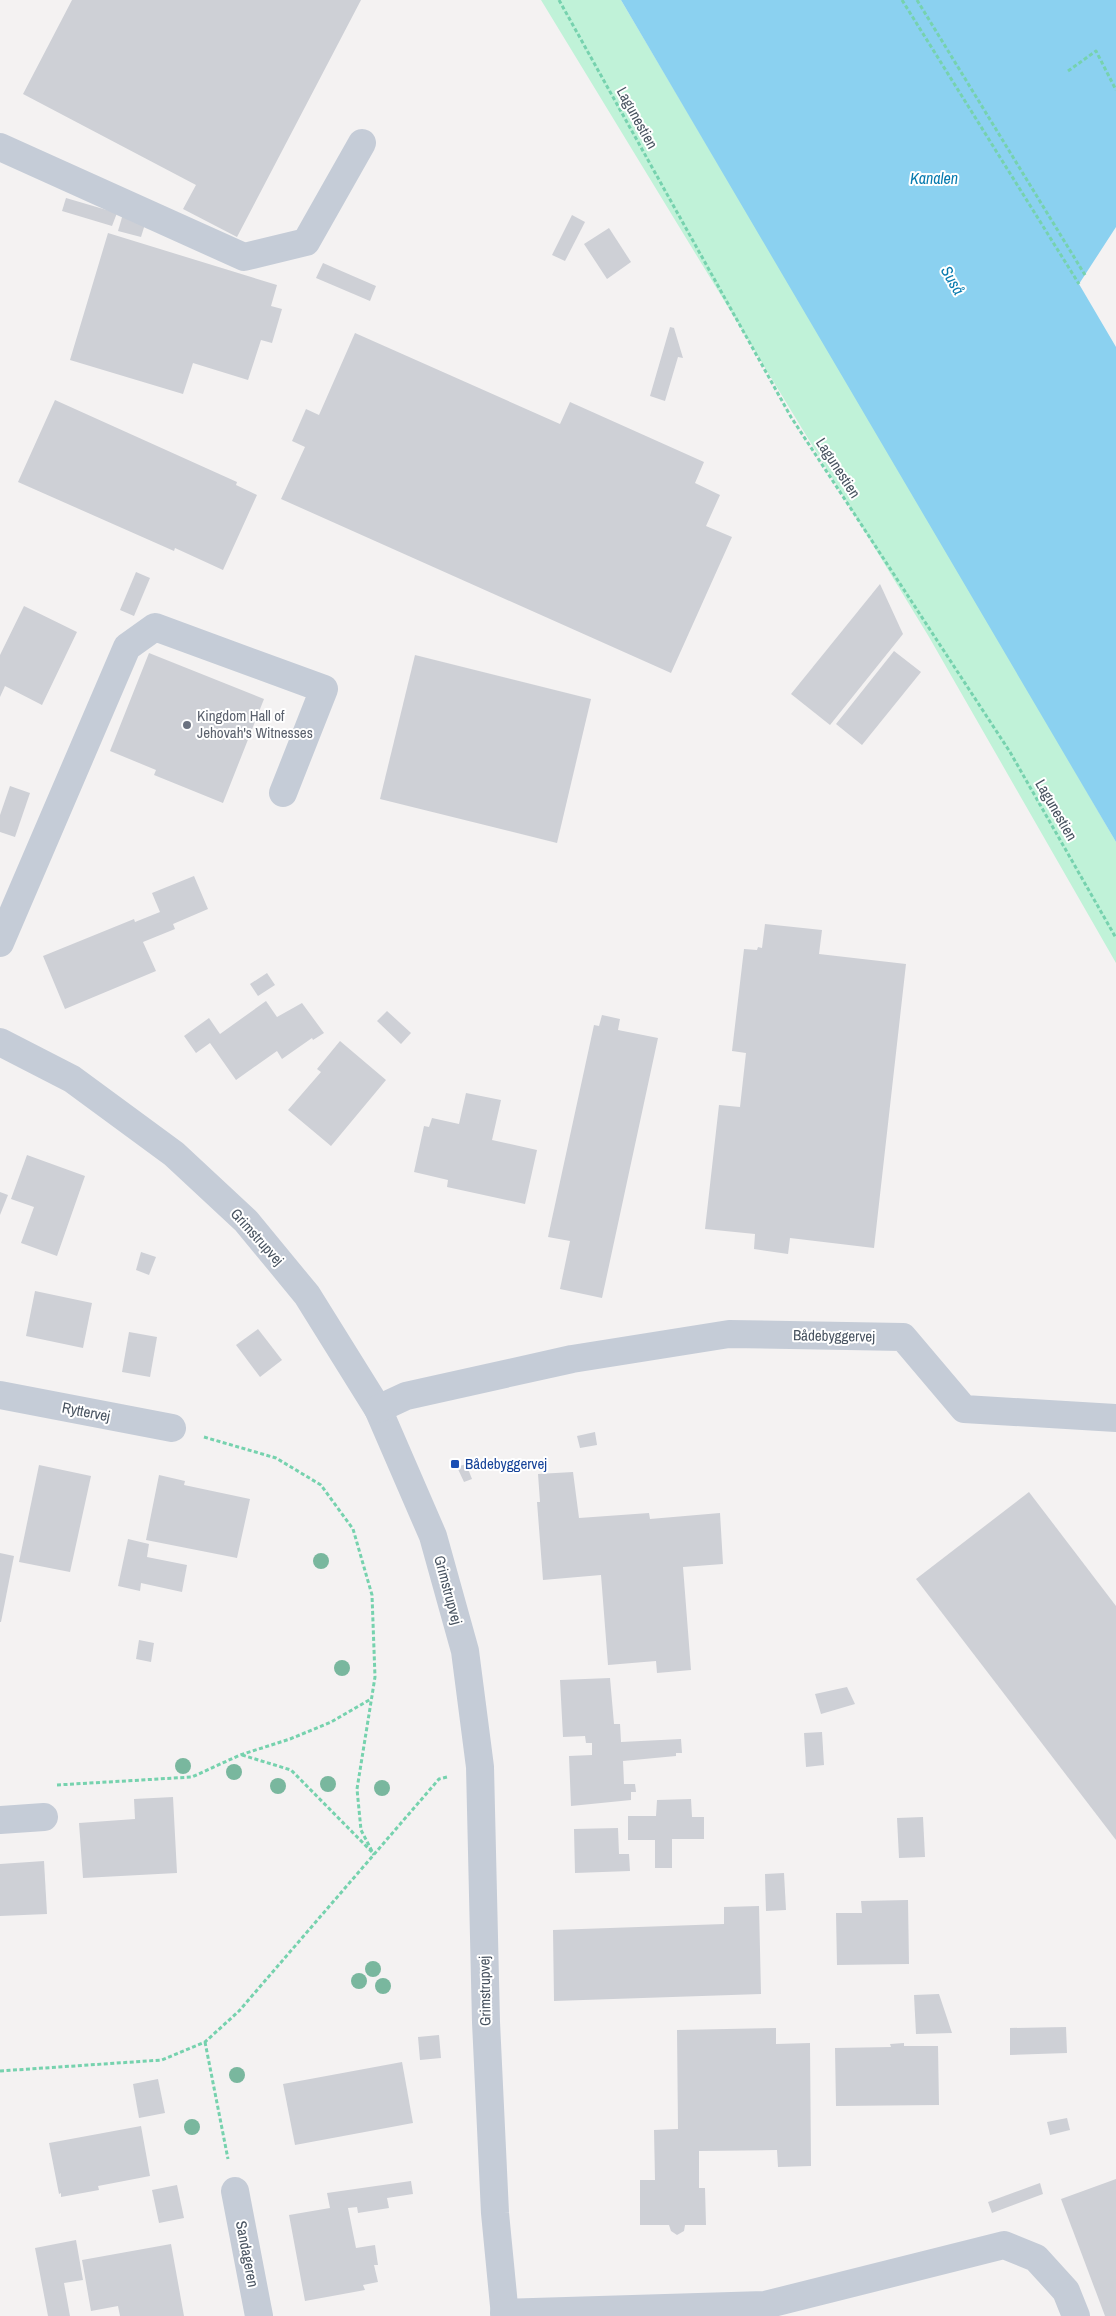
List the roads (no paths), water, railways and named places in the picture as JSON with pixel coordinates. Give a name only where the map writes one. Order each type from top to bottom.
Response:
[{"type":"street","points":[[0,147],[244,257],[306,242],[362,143]]},
{"type":"street","points":[[0,943],[127,647],[155,626],[324,689],[283,793]]},
{"type":"street","name":"Grimstrupvej","points":[[0,1042],[72,1079],[174,1154],[246,1221],[307,1295],[378,1409],[433,1536],[464,1651],[480,1767],[486,2022],[495,2213],[504,2315]]},
{"type":"street","name":"Bådebyggervej","points":[[378,1409],[406,1396],[543,1365],[729,1334],[903,1337],[964,1409],[1116,1418]]},
{"type":"street","name":"Ryttervej","points":[[0,1395],[172,1428]]},
{"type":"street","points":[[0,1820],[44,1817]]},
{"type":"street","name":"Sandageren","points":[[235,2191],[259,2316]]},
{"type":"street","points":[[504,2315],[765,2305],[1004,2245],[1036,2258],[1066,2291],[1076,2316]]},
{"type":"water","name":"Kanalen","points":[[621,0],[1116,0],[1116,227],[1079,284],[1116,347],[1116,842]]},
{"type":"place","name":"Kingdom Hall of Jehovah's Witnesses","points":[[187,725]]},
{"type":"place","name":"Bådebyggervej","points":[[455,1464]]},
{"type":"water label","name":"Suså","points":[[953,280]]}]
